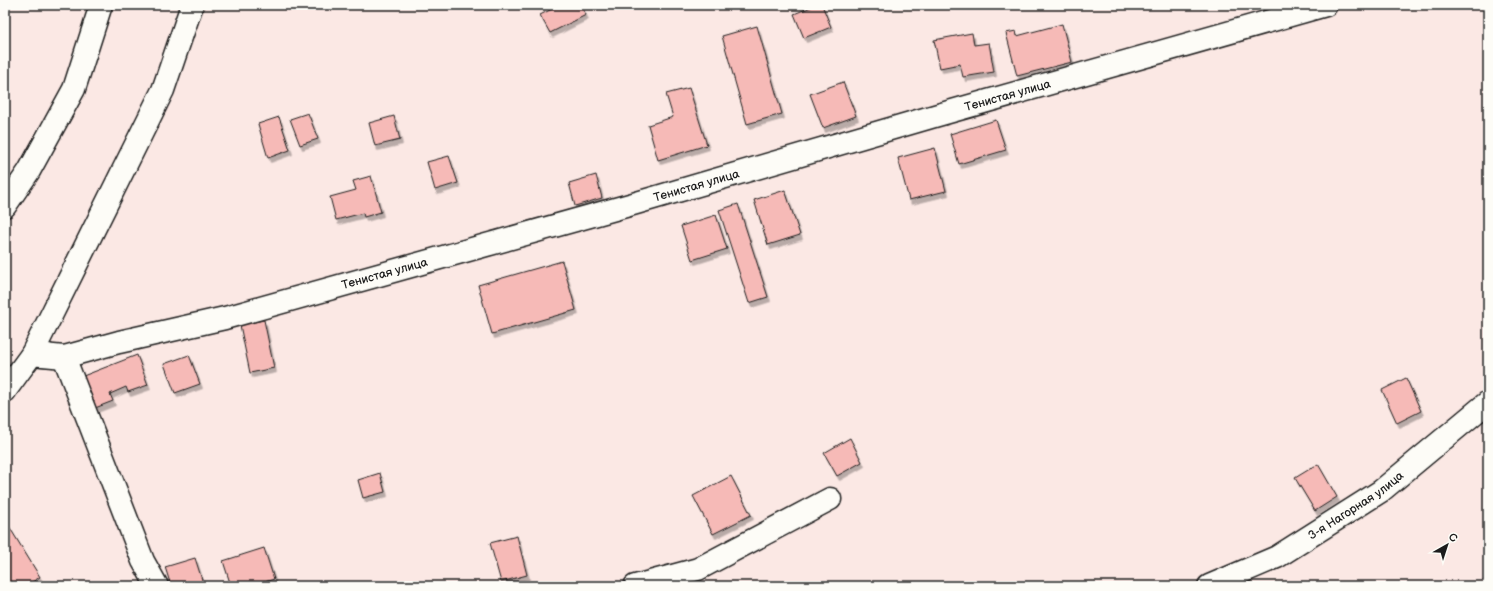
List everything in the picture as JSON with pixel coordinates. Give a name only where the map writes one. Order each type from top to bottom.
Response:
[{"type":"street","points":[[5,206],[29,171],[74,89],[102,5]]},
{"type":"street","points":[[5,392],[32,354],[163,90],[192,5]]},
{"type":"street","name":"Тенистая улица","points":[[64,357],[119,342],[225,318],[633,204],[938,115],[1326,5]]},
{"type":"street","points":[[32,354],[64,357],[144,562],[157,586]]},
{"type":"street","name":"3-я Нагорная улица","points":[[1208,586],[1277,557],[1381,491],[1488,402]]},
{"type":"street","points":[[635,586],[698,569],[830,499]]},
{"type":"building","points":[[560,5],[581,5],[586,15],[550,33],[540,15]]},
{"type":"building","points":[[816,5],[822,5],[831,27],[804,38],[794,14]]},
{"type":"building","points":[[1062,24],[1072,62],[1017,76],[1006,33],[1016,31],[1017,36]]},
{"type":"building","points":[[757,26],[782,114],[747,124],[722,36]]},
{"type":"building","points":[[972,33],[974,45],[989,43],[994,72],[963,77],[960,64],[940,68],[934,40]]},
{"type":"building","points":[[843,82],[856,116],[823,128],[810,94]]},
{"type":"building","points":[[689,88],[707,145],[658,160],[648,125],[673,117],[666,94]]},
{"type":"building","points":[[308,113],[318,139],[300,145],[290,119]]},
{"type":"building","points":[[394,116],[400,140],[375,146],[369,123]]},
{"type":"building","points":[[279,117],[290,150],[268,158],[258,124]]},
{"type":"building","points":[[996,120],[1006,150],[959,164],[950,134]]},
{"type":"building","points":[[935,148],[946,191],[909,200],[898,158]]},
{"type":"building","points":[[449,156],[458,183],[435,190],[427,162]]},
{"type":"building","points":[[596,175],[602,198],[575,206],[569,183]]},
{"type":"building","points":[[371,176],[381,212],[364,217],[363,213],[336,220],[330,197],[356,190],[353,181]]},
{"type":"building","points":[[785,190],[800,235],[768,245],[754,200]]},
{"type":"building","points":[[738,204],[768,297],[749,303],[719,210]]},
{"type":"building","points":[[716,215],[727,249],[692,260],[681,226]]},
{"type":"building","points":[[562,261],[576,310],[492,334],[478,285]]},
{"type":"building","points":[[264,320],[274,368],[250,373],[240,325]]},
{"type":"building","points":[[137,355],[148,385],[128,392],[126,387],[110,394],[113,401],[90,410],[78,378]]},
{"type":"building","points":[[189,355],[200,384],[175,393],[164,364]]},
{"type":"building","points":[[1406,378],[1421,411],[1397,423],[1382,390]]},
{"type":"building","points":[[850,438],[862,462],[837,476],[824,453]]},
{"type":"building","points":[[1318,464],[1337,497],[1315,511],[1295,478]]},
{"type":"building","points":[[380,473],[385,492],[363,498],[358,480]]},
{"type":"building","points":[[731,476],[751,515],[713,534],[693,496]]},
{"type":"building","points":[[5,520],[40,577],[26,586],[5,586]]},
{"type":"building","points":[[517,536],[527,575],[501,582],[490,543]]},
{"type":"building","points":[[264,548],[274,579],[252,586],[231,586],[223,561]]},
{"type":"building","points":[[195,558],[204,586],[171,586],[165,567]]}]
